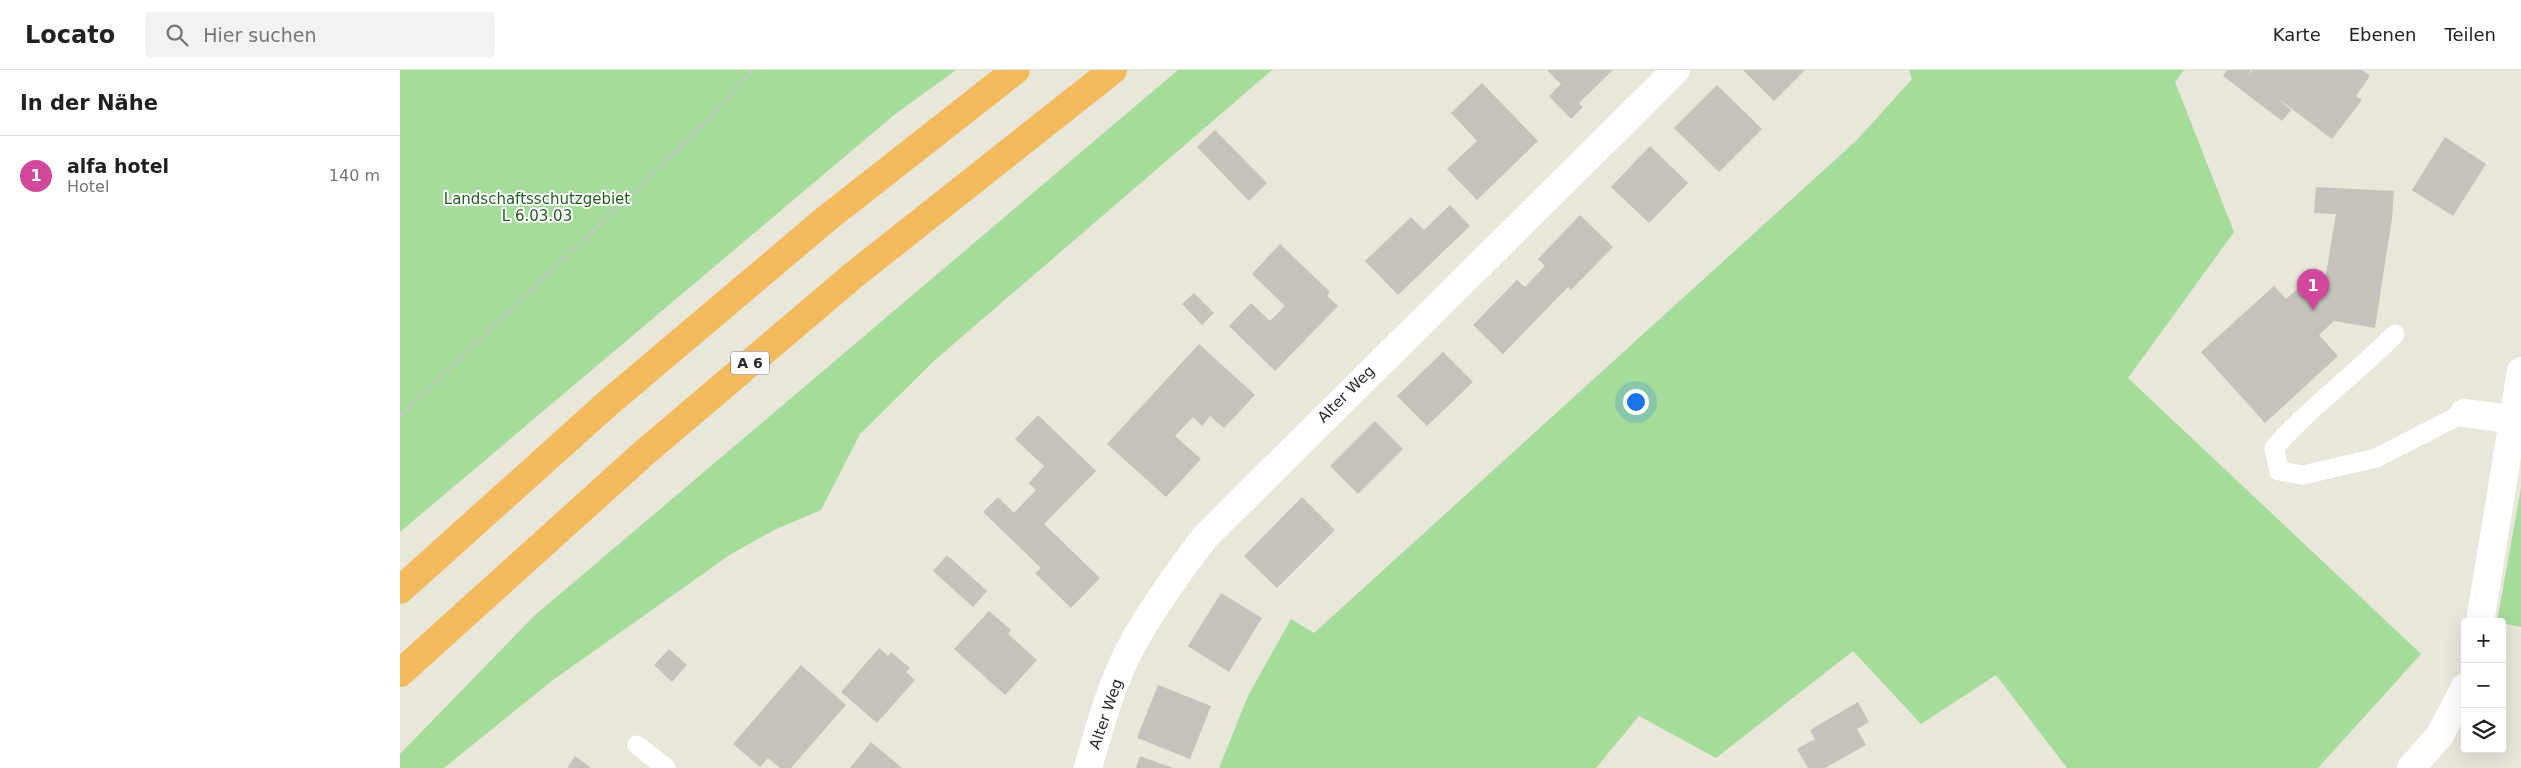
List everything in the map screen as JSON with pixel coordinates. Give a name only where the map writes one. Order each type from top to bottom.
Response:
[{"type":"highway","points":[[400,590],[645,372],[826,219],[1016,70]]},
{"type":"highway","name":"A 6","points":[[400,673],[644,453],[840,287],[1113,70]]},
{"type":"street","name":"Alter Weg","points":[[1088,768],[1106,706],[1132,646],[1180,569],[1205,536],[1676,70]]},
{"type":"street","points":[[2481,618],[2511,419],[2521,371]]},
{"type":"street","points":[[2464,413],[2511,419]]},
{"type":"street","points":[[2411,768],[2440,735],[2461,694]]},
{"type":"lane","points":[[2395,334],[2366,363],[2297,422],[2274,448],[2279,471],[2303,475],[2376,458],[2464,413]]},
{"type":"lane","points":[[637,745],[666,768]]},
{"type":"path","points":[[400,416],[701,127],[753,70]]},
{"type":"green space","name":"Landschaftsschutzgebiet L 6.03.03","points":[[400,70],[956,70],[894,115],[400,532]]},
{"type":"green space","points":[[1178,70],[1272,70],[935,360],[860,434],[821,510],[774,530],[731,554],[553,680],[444,768],[400,768],[400,754],[534,616]]},
{"type":"green space","points":[[1909,70],[2184,70],[2175,82],[2234,232],[2128,378],[2421,654],[2318,768],[2067,768],[1996,675],[1921,724],[1853,651],[1716,758],[1639,716],[1596,768],[1219,768],[1248,696],[1291,619],[1314,633],[1858,139],[1912,79]]},
{"type":"green space","points":[[2521,488],[2521,627],[2506,624],[2506,618],[2498,618]]},
{"type":"building","points":[[1547,70],[1613,70],[1579,103],[1583,107],[1571,119],[1549,96],[1561,84]]},
{"type":"building","points":[[1743,70],[1805,70],[1774,101]]},
{"type":"building","points":[[2227,70],[2251,70],[2248,76],[2253,70],[2362,70],[2370,76],[2356,96],[2362,100],[2332,139],[2276,97],[2291,110],[2282,121],[2223,76]]},
{"type":"building","points":[[1482,83],[1538,141],[1477,200],[1447,169],[1477,141],[1451,113]]},
{"type":"building","points":[[1717,85],[1762,129],[1719,172],[1674,128]]},
{"type":"building","points":[[1215,130],[1267,183],[1249,201],[1197,147]]},
{"type":"building","points":[[2445,137],[2486,164],[2453,216],[2412,190]]},
{"type":"building","points":[[1650,146],[1688,183],[1649,223],[1611,187]]},
{"type":"building","points":[[2316,187],[2394,191],[2392,218],[2375,328],[2334,321],[2319,335],[2338,356],[2265,423],[2201,352],[2274,286],[2286,299],[2307,281],[2322,298],[2336,214],[2314,213]]},
{"type":"building","points":[[1450,205],[1470,226],[1398,295],[1365,261],[1411,217],[1424,230]]},
{"type":"building","points":[[1580,215],[1613,247],[1571,290],[1568,287],[1503,354],[1473,325],[1517,280],[1525,287],[1545,266],[1538,259]]},
{"type":"building","points":[[1280,244],[1330,292],[1327,296],[1338,306],[1275,371],[1229,326],[1251,303],[1270,321],[1285,306],[1252,274]]},
{"type":"building","points":[[1194,293],[1214,313],[1202,325],[1182,304]]},
{"type":"building","points":[[1199,344],[1255,395],[1224,428],[1210,416],[1202,426],[1193,417],[1175,436],[1201,459],[1166,497],[1107,444]]},
{"type":"building","points":[[1443,352],[1473,382],[1427,426],[1397,396]]},
{"type":"building","points":[[1038,415],[1096,471],[1044,524],[1100,578],[1071,608],[1035,573],[1041,568],[983,512],[998,497],[1014,513],[1036,490],[1029,483],[1044,466],[1015,439]]},
{"type":"building","points":[[1375,421],[1403,449],[1358,494],[1330,466]]},
{"type":"building","points":[[1302,497],[1335,530],[1277,588],[1244,556]]},
{"type":"building","points":[[947,555],[987,591],[973,607],[933,571]]},
{"type":"building","points":[[1221,593],[1262,618],[1229,672],[1188,646]]},
{"type":"building","points":[[989,611],[1011,630],[1008,634],[1037,660],[1005,695],[954,649]]},
{"type":"building","points":[[879,648],[888,656],[891,652],[910,668],[906,672],[915,680],[877,723],[841,692]]},
{"type":"building","points":[[669,649],[687,665],[672,682],[654,665]]},
{"type":"building","points":[[801,665],[846,705],[791,768],[780,768],[768,758],[760,767],[733,744]]},
{"type":"building","points":[[1158,685],[1211,706],[1190,759],[1137,738]]},
{"type":"building","points":[[1858,702],[1869,722],[1857,729],[1866,745],[1825,768],[1808,768],[1797,749],[1815,739],[1810,730]]},
{"type":"building","points":[[871,742],[902,768],[850,768]]},
{"type":"building","points":[[575,756],[591,768],[567,768]]},
{"type":"building","points":[[1140,756],[1173,768],[1136,768]]},
{"type":"place","name":"alfa hotel","points":[[2313,310]]}]
